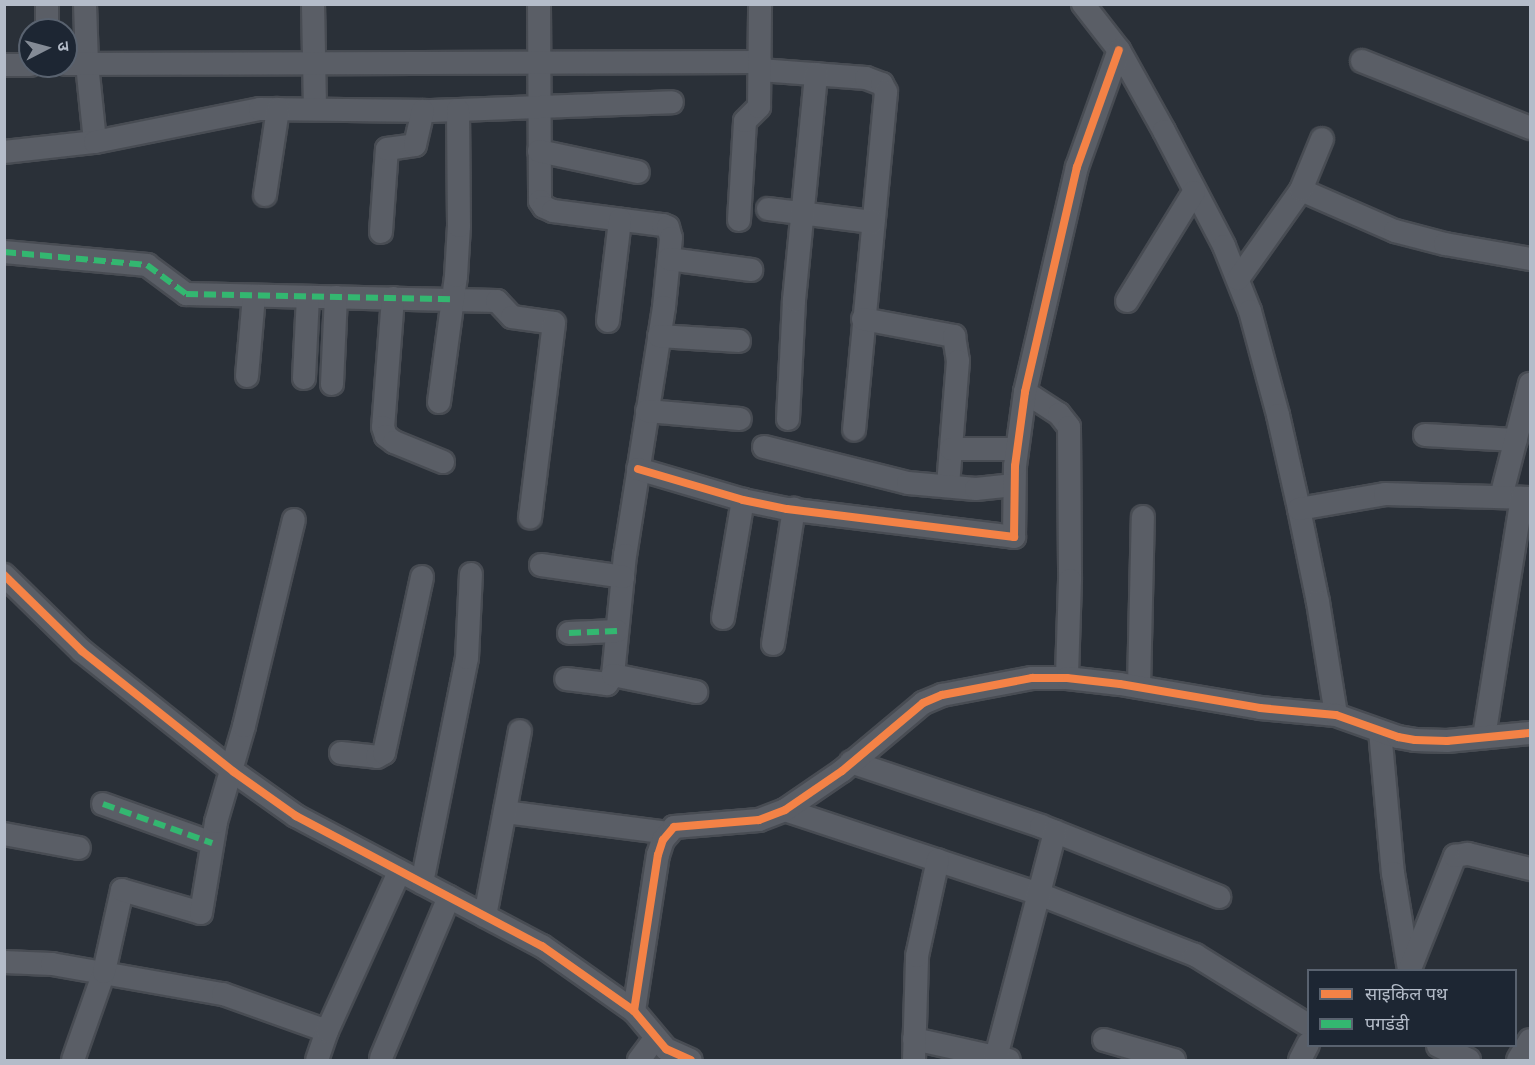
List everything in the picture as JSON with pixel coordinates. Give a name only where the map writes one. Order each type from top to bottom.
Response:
[{"type":"street","points":[[78,56],[85,4]]},
{"type":"street","points":[[313,4],[315,109]]},
{"type":"street","points":[[539,4],[538,191],[544,207],[553,211],[668,227],[671,238],[659,336],[623,577],[613,675],[607,684],[566,679]]},
{"type":"street","points":[[739,220],[744,121],[759,107],[760,4]]},
{"type":"street","points":[[1083,4],[1119,50],[1238,279],[1250,311],[1275,404],[1299,509],[1318,602],[1335,715]]},
{"type":"street","points":[[638,469],[743,500],[794,509],[1014,537],[1016,449],[1025,392],[1077,167],[1119,50]]},
{"type":"street","points":[[1362,61],[1530,128]]},
{"type":"street","points":[[78,64],[760,66],[877,81],[886,92],[854,429]]},
{"type":"street","points":[[78,68],[95,142]]},
{"type":"street","points":[[788,419],[794,300],[816,74]]},
{"type":"street","points":[[4,152],[95,142],[239,111],[278,109],[423,111],[672,102]]},
{"type":"street","points":[[265,195],[278,109]]},
{"type":"street","points":[[439,402],[453,299],[459,226],[458,110]]},
{"type":"street","points":[[381,232],[387,149],[415,145],[423,111]]},
{"type":"street","points":[[1238,279],[1301,190],[1322,138]]},
{"type":"street","points":[[539,151],[638,172]]},
{"type":"street","points":[[1301,190],[1395,231],[1445,244],[1530,259]]},
{"type":"street","points":[[1127,302],[1194,192]]},
{"type":"street","points":[[768,208],[873,222]]},
{"type":"street","points":[[608,321],[620,220]]},
{"type":"street","points":[[4,252],[147,265],[186,294],[497,301],[512,317],[554,323],[556,384],[547,460],[530,518]]},
{"type":"street","points":[[669,259],[751,270]]},
{"type":"street","points":[[247,376],[254,296]]},
{"type":"street","points":[[304,378],[308,297]]},
{"type":"street","points":[[333,384],[336,297]]},
{"type":"street","points":[[393,298],[383,427],[386,436],[394,442],[443,462]]},
{"type":"street","points":[[863,319],[954,336],[958,361],[948,486]]},
{"type":"street","points":[[659,336],[739,341]]},
{"type":"street","points":[[1484,737],[1521,554],[1516,440],[1530,384]]},
{"type":"street","points":[[1025,392],[1059,414],[1069,427],[1070,580],[1067,678]]},
{"type":"street","points":[[647,411],[740,419]]},
{"type":"street","points":[[1425,435],[1516,440]]},
{"type":"street","points":[[764,447],[908,483],[976,489],[1014,485]]},
{"type":"street","points":[[951,449],[1016,449]]},
{"type":"street","points":[[1299,509],[1385,494],[1518,498]]},
{"type":"street","points":[[723,618],[743,500]]},
{"type":"street","points":[[773,644],[794,509]]},
{"type":"street","points":[[1138,687],[1143,517]]},
{"type":"street","points":[[73,1060],[104,972],[122,890],[201,913],[212,843],[294,520]]},
{"type":"street","points":[[541,565],[623,577]]},
{"type":"street","points":[[422,883],[467,658],[471,574]]},
{"type":"street","points":[[4,575],[82,651],[231,770],[296,816],[542,946],[634,1011],[666,1050],[691,1060]]},
{"type":"street","points":[[341,753],[377,757],[384,753],[422,577]]},
{"type":"street","points":[[569,633],[617,631]]},
{"type":"street","points":[[613,675],[696,692]]},
{"type":"street","points":[[634,1011],[658,855],[663,840],[674,827],[759,820],[784,810],[814,792],[923,703],[942,695],[1032,678],[1067,678],[1138,687],[1260,708],[1335,715],[1380,731],[1415,740],[1447,741],[1530,733]]},
{"type":"street","points":[[485,916],[520,731]]},
{"type":"street","points":[[1380,731],[1393,873],[1409,969]]},
{"type":"street","points":[[851,762],[1055,832],[1219,897]]},
{"type":"street","points":[[104,804],[212,843]]},
{"type":"street","points":[[784,810],[1039,894],[1195,955],[1307,1024]]},
{"type":"street","points":[[505,812],[669,833]]},
{"type":"street","points":[[938,860],[917,956],[914,1050],[1003,1059],[1055,832]]},
{"type":"street","points":[[4,834],[79,849]]},
{"type":"street","points":[[1409,969],[1455,856],[1468,854],[1530,869]]},
{"type":"street","points":[[317,1060],[327,1031],[399,872]]},
{"type":"street","points":[[381,1058],[449,897]]},
{"type":"street","points":[[4,962],[52,964],[233,997],[327,1031]]},
{"type":"street","points":[[639,1060],[655,1039]]},
{"type":"street","points":[[1104,1040],[1165,1059]]},
{"type":"street","points":[[1299,1060],[1307,1046]]},
{"type":"street","points":[[1444,1052],[1469,1060]]},
{"type":"marked path","points":[[4,252],[147,265],[186,294],[453,299]]},
{"type":"marked path","points":[[569,633],[617,631]]},
{"type":"marked path","points":[[103,804],[212,843]]},
{"type":"cycle path","points":[[638,469],[743,500],[787,509],[1014,537],[1015,466],[1025,392],[1077,167],[1119,50]]},
{"type":"cycle path","points":[[4,575],[82,651],[234,772],[296,816],[542,946],[634,1011],[666,1049],[691,1060]]},
{"type":"cycle path","points":[[634,1011],[658,855],[663,840],[674,827],[759,820],[785,810],[842,771],[923,703],[942,695],[1032,678],[1067,678],[1120,684],[1260,708],[1336,715],[1398,737],[1415,740],[1447,741],[1530,733]]}]
